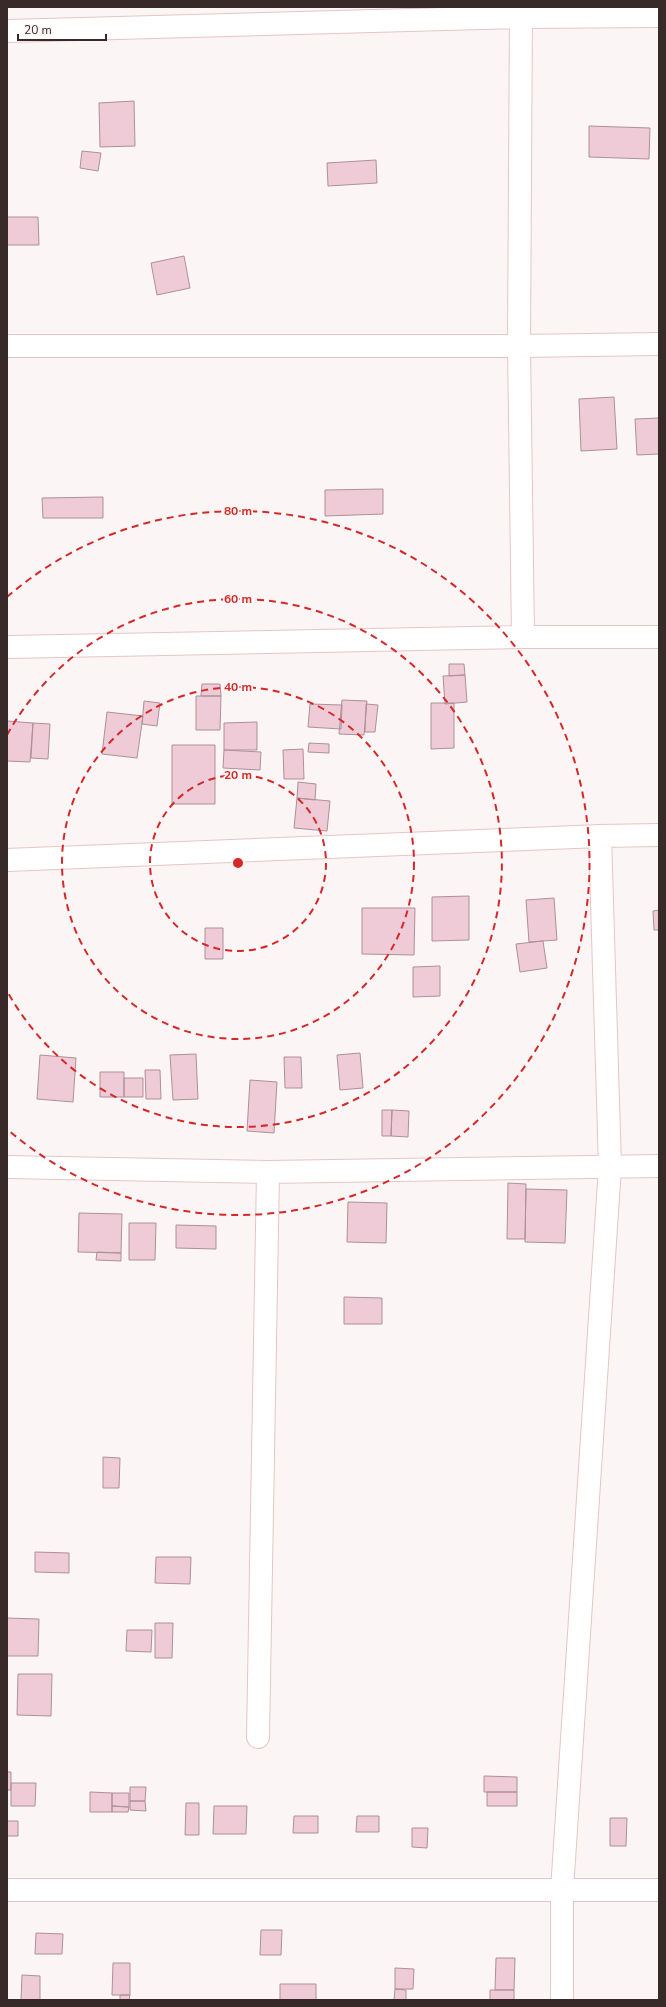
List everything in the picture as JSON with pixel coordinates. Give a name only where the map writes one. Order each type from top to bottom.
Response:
[{"type":"street","points":[[521,12],[519,346],[523,637]]},
{"type":"street","points":[[7,31],[521,12],[659,16]]},
{"type":"street","points":[[7,346],[519,346],[659,344]]},
{"type":"street","points":[[7,647],[523,637],[659,637]]},
{"type":"street","points":[[7,860],[600,836],[659,835]]},
{"type":"street","points":[[562,2000],[562,1890],[610,1167],[600,836]]},
{"type":"street","points":[[7,1167],[268,1172],[659,1166]]},
{"type":"street","points":[[258,1737],[268,1172]]},
{"type":"street","points":[[7,1890],[659,1890]]},
{"type":"building","points":[[134,101],[135,146],[100,147],[99,103]]},
{"type":"building","points":[[589,126],[650,128],[649,159],[589,157]]},
{"type":"building","points":[[82,151],[101,153],[98,171],[80,168]]},
{"type":"building","points":[[376,160],[377,183],[328,186],[327,163]]},
{"type":"building","points":[[7,217],[38,217],[39,245],[7,245]]},
{"type":"building","points":[[184,256],[190,288],[157,295],[151,263]]},
{"type":"building","points":[[614,397],[617,449],[581,451],[579,399]]},
{"type":"building","points":[[659,418],[659,454],[637,455],[635,419]]},
{"type":"building","points":[[383,489],[383,514],[325,516],[325,490]]},
{"type":"building","points":[[103,497],[103,518],[43,518],[42,498]]},
{"type":"building","points":[[449,664],[464,664],[465,675],[449,676]]},
{"type":"building","points":[[465,675],[467,702],[445,704],[443,676]]},
{"type":"building","points":[[202,684],[220,684],[221,696],[201,696]]},
{"type":"building","points":[[196,696],[221,696],[220,730],[196,730]]},
{"type":"building","points":[[342,700],[367,701],[364,735],[339,734]]},
{"type":"building","points":[[144,701],[160,703],[157,726],[142,724]]},
{"type":"building","points":[[431,703],[454,703],[454,748],[431,749]]},
{"type":"building","points":[[310,704],[342,705],[341,729],[308,727]]},
{"type":"building","points":[[366,704],[378,705],[375,732],[365,732]]},
{"type":"building","points":[[107,712],[143,716],[137,758],[102,754]]},
{"type":"building","points":[[7,721],[33,723],[30,762],[7,761]]},
{"type":"building","points":[[257,722],[257,750],[224,750],[224,723]]},
{"type":"building","points":[[33,723],[50,724],[48,759],[31,758]]},
{"type":"building","points":[[309,743],[329,744],[329,753],[308,752]]},
{"type":"building","points":[[172,745],[215,745],[215,804],[172,804]]},
{"type":"building","points":[[303,749],[304,779],[284,779],[283,750]]},
{"type":"building","points":[[224,750],[261,752],[260,770],[223,768]]},
{"type":"building","points":[[298,782],[316,784],[315,800],[297,798]]},
{"type":"building","points":[[297,798],[330,801],[327,831],[294,828]]},
{"type":"building","points":[[469,896],[469,940],[432,941],[432,897]]},
{"type":"building","points":[[554,898],[557,940],[529,942],[526,900]]},
{"type":"building","points":[[362,908],[415,908],[414,955],[362,954]]},
{"type":"building","points":[[659,910],[659,930],[654,930],[653,911]]},
{"type":"building","points":[[205,928],[223,928],[223,959],[205,959]]},
{"type":"building","points":[[543,941],[547,968],[520,972],[516,944]]},
{"type":"building","points":[[440,966],[440,996],[413,997],[413,967]]},
{"type":"building","points":[[360,1053],[363,1088],[340,1090],[337,1055]]},
{"type":"building","points":[[196,1054],[198,1099],[173,1100],[170,1055]]},
{"type":"building","points":[[40,1055],[76,1058],[73,1102],[37,1099]]},
{"type":"building","points":[[284,1057],[301,1057],[302,1088],[285,1088]]},
{"type":"building","points":[[145,1070],[160,1070],[161,1099],[146,1099]]},
{"type":"building","points":[[100,1072],[124,1072],[124,1097],[100,1097]]},
{"type":"building","points":[[124,1078],[143,1078],[143,1097],[124,1097]]},
{"type":"building","points":[[250,1080],[277,1082],[274,1133],[247,1131]]},
{"type":"building","points":[[382,1110],[392,1110],[391,1136],[382,1136]]},
{"type":"building","points":[[392,1110],[409,1111],[408,1137],[391,1136]]},
{"type":"building","points":[[508,1183],[526,1184],[525,1239],[507,1239]]},
{"type":"building","points":[[526,1189],[567,1190],[565,1243],[525,1242]]},
{"type":"building","points":[[348,1202],[387,1203],[386,1243],[347,1242]]},
{"type":"building","points":[[79,1213],[122,1214],[121,1253],[78,1252]]},
{"type":"building","points":[[129,1223],[156,1223],[155,1260],[129,1260]]},
{"type":"building","points":[[176,1225],[216,1226],[216,1249],[176,1248]]},
{"type":"building","points":[[97,1252],[121,1253],[121,1261],[96,1260]]},
{"type":"building","points":[[344,1297],[382,1298],[382,1324],[344,1324]]},
{"type":"building","points":[[103,1457],[120,1458],[119,1488],[103,1488]]},
{"type":"building","points":[[35,1552],[69,1553],[69,1573],[35,1572]]},
{"type":"building","points":[[156,1557],[191,1557],[190,1584],[155,1583]]},
{"type":"building","points":[[7,1618],[39,1619],[38,1656],[7,1656]]},
{"type":"building","points":[[155,1623],[173,1623],[172,1658],[155,1658]]},
{"type":"building","points":[[127,1630],[152,1630],[151,1652],[126,1651]]},
{"type":"building","points":[[18,1674],[52,1674],[51,1716],[17,1715]]},
{"type":"building","points":[[7,1772],[11,1772],[11,1790],[7,1790]]},
{"type":"building","points":[[484,1776],[517,1777],[517,1792],[484,1792]]},
{"type":"building","points":[[11,1783],[36,1783],[35,1806],[11,1806]]},
{"type":"building","points":[[130,1787],[146,1787],[145,1801],[130,1801]]},
{"type":"building","points":[[90,1792],[112,1793],[112,1812],[90,1812]]},
{"type":"building","points":[[487,1792],[517,1792],[517,1806],[487,1806]]},
{"type":"building","points":[[112,1793],[129,1793],[129,1807],[112,1806]]},
{"type":"building","points":[[130,1801],[145,1801],[146,1811],[130,1810]]},
{"type":"building","points":[[186,1803],[199,1803],[199,1835],[185,1835]]},
{"type":"building","points":[[112,1806],[129,1807],[128,1812],[112,1812]]},
{"type":"building","points":[[214,1806],[247,1806],[246,1834],[213,1834]]},
{"type":"building","points":[[294,1816],[318,1816],[318,1833],[293,1833]]},
{"type":"building","points":[[357,1816],[379,1816],[379,1832],[356,1832]]},
{"type":"building","points":[[610,1818],[627,1818],[626,1846],[610,1846]]},
{"type":"building","points":[[7,1821],[18,1821],[18,1836],[7,1836]]},
{"type":"building","points":[[412,1828],[428,1828],[427,1848],[412,1847]]},
{"type":"building","points":[[261,1930],[282,1930],[281,1955],[260,1955]]},
{"type":"building","points":[[36,1933],[63,1934],[62,1954],[35,1954]]},
{"type":"building","points":[[496,1958],[515,1958],[514,1990],[495,1990]]},
{"type":"building","points":[[113,1963],[130,1963],[130,1995],[112,1995]]},
{"type":"building","points":[[395,1968],[414,1969],[413,1989],[395,1989]]},
{"type":"building","points":[[22,1975],[40,1976],[40,2000],[21,2000]]},
{"type":"building","points":[[280,1984],[316,1984],[316,2000],[280,2000]]},
{"type":"building","points":[[395,1989],[406,1990],[406,2000],[394,2000]]},
{"type":"building","points":[[490,1990],[514,1990],[514,2000],[490,2000]]},
{"type":"building","points":[[120,1995],[130,1995],[129,2000],[120,2000]]}]
